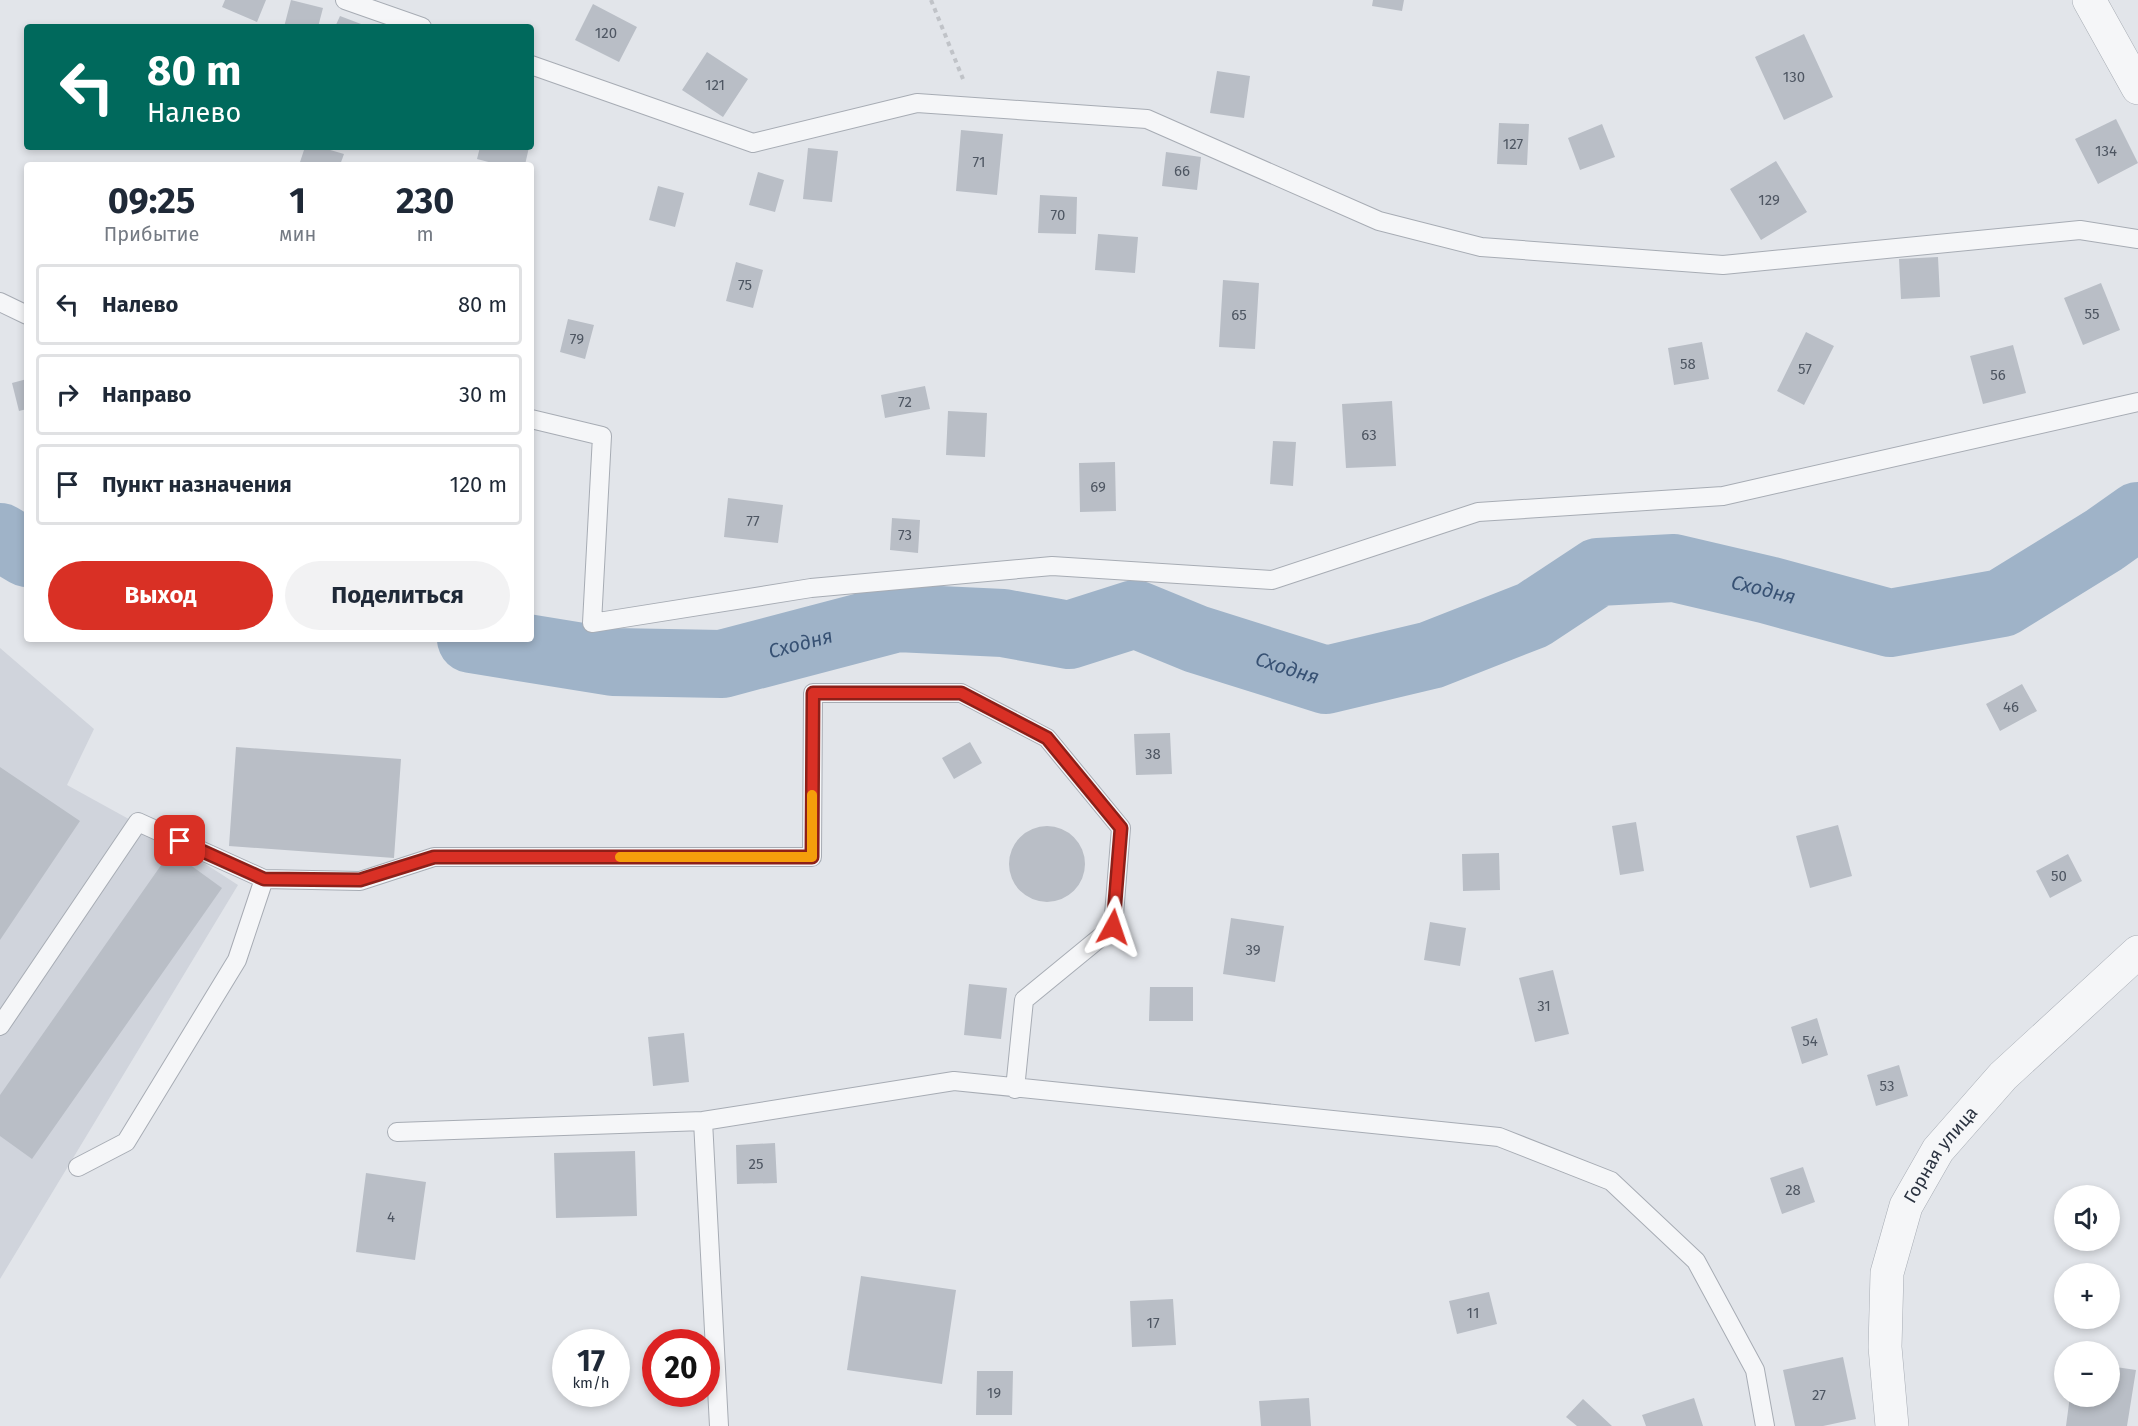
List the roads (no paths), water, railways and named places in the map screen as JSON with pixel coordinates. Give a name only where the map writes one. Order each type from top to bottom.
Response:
[{"type":"street","points":[[2089,0],[2138,88]]},
{"type":"street","name":"Горная улица","points":[[1892,1426],[1885,1347],[1887,1273],[1906,1206],[1938,1150],[2002,1076],[2138,952]]},
{"type":"lane","points":[[345,0],[413,24]]},
{"type":"lane","points":[[534,66],[753,143],[917,103],[1147,119],[1379,220],[1481,247],[1723,266],[2080,230],[2138,238]]},
{"type":"lane","points":[[0,302],[24,314]]},
{"type":"lane","points":[[534,420],[602,436],[592,623],[811,588],[1052,566],[1272,580],[1478,512],[1723,496],[2138,402]]},
{"type":"lane","points":[[0,1026],[138,822],[264,879],[360,880],[434,857],[812,857],[813,693],[961,693],[1047,738],[1121,828],[1113,927],[1024,1000],[1015,1089]]},
{"type":"lane","points":[[78,1167],[126,1142],[237,960],[264,879]]},
{"type":"lane","points":[[397,1132],[704,1121],[954,1082],[1499,1137],[1611,1181],[1696,1260],[1755,1370],[1765,1426]]},
{"type":"lane","points":[[704,1121],[719,1426]]},
{"type":"waterway","name":"Сходня","points":[[490,642],[613,662],[722,664],[897,618],[1003,623],[1069,635],[1135,614],[1196,639],[1326,680],[1431,655],[1533,615],[1598,572],[1674,568],[1768,590],[1890,623],[2002,603],[2104,540],[2138,516]]},
{"type":"waterway","name":"Сходня","points":[[0,537],[24,551]]}]
